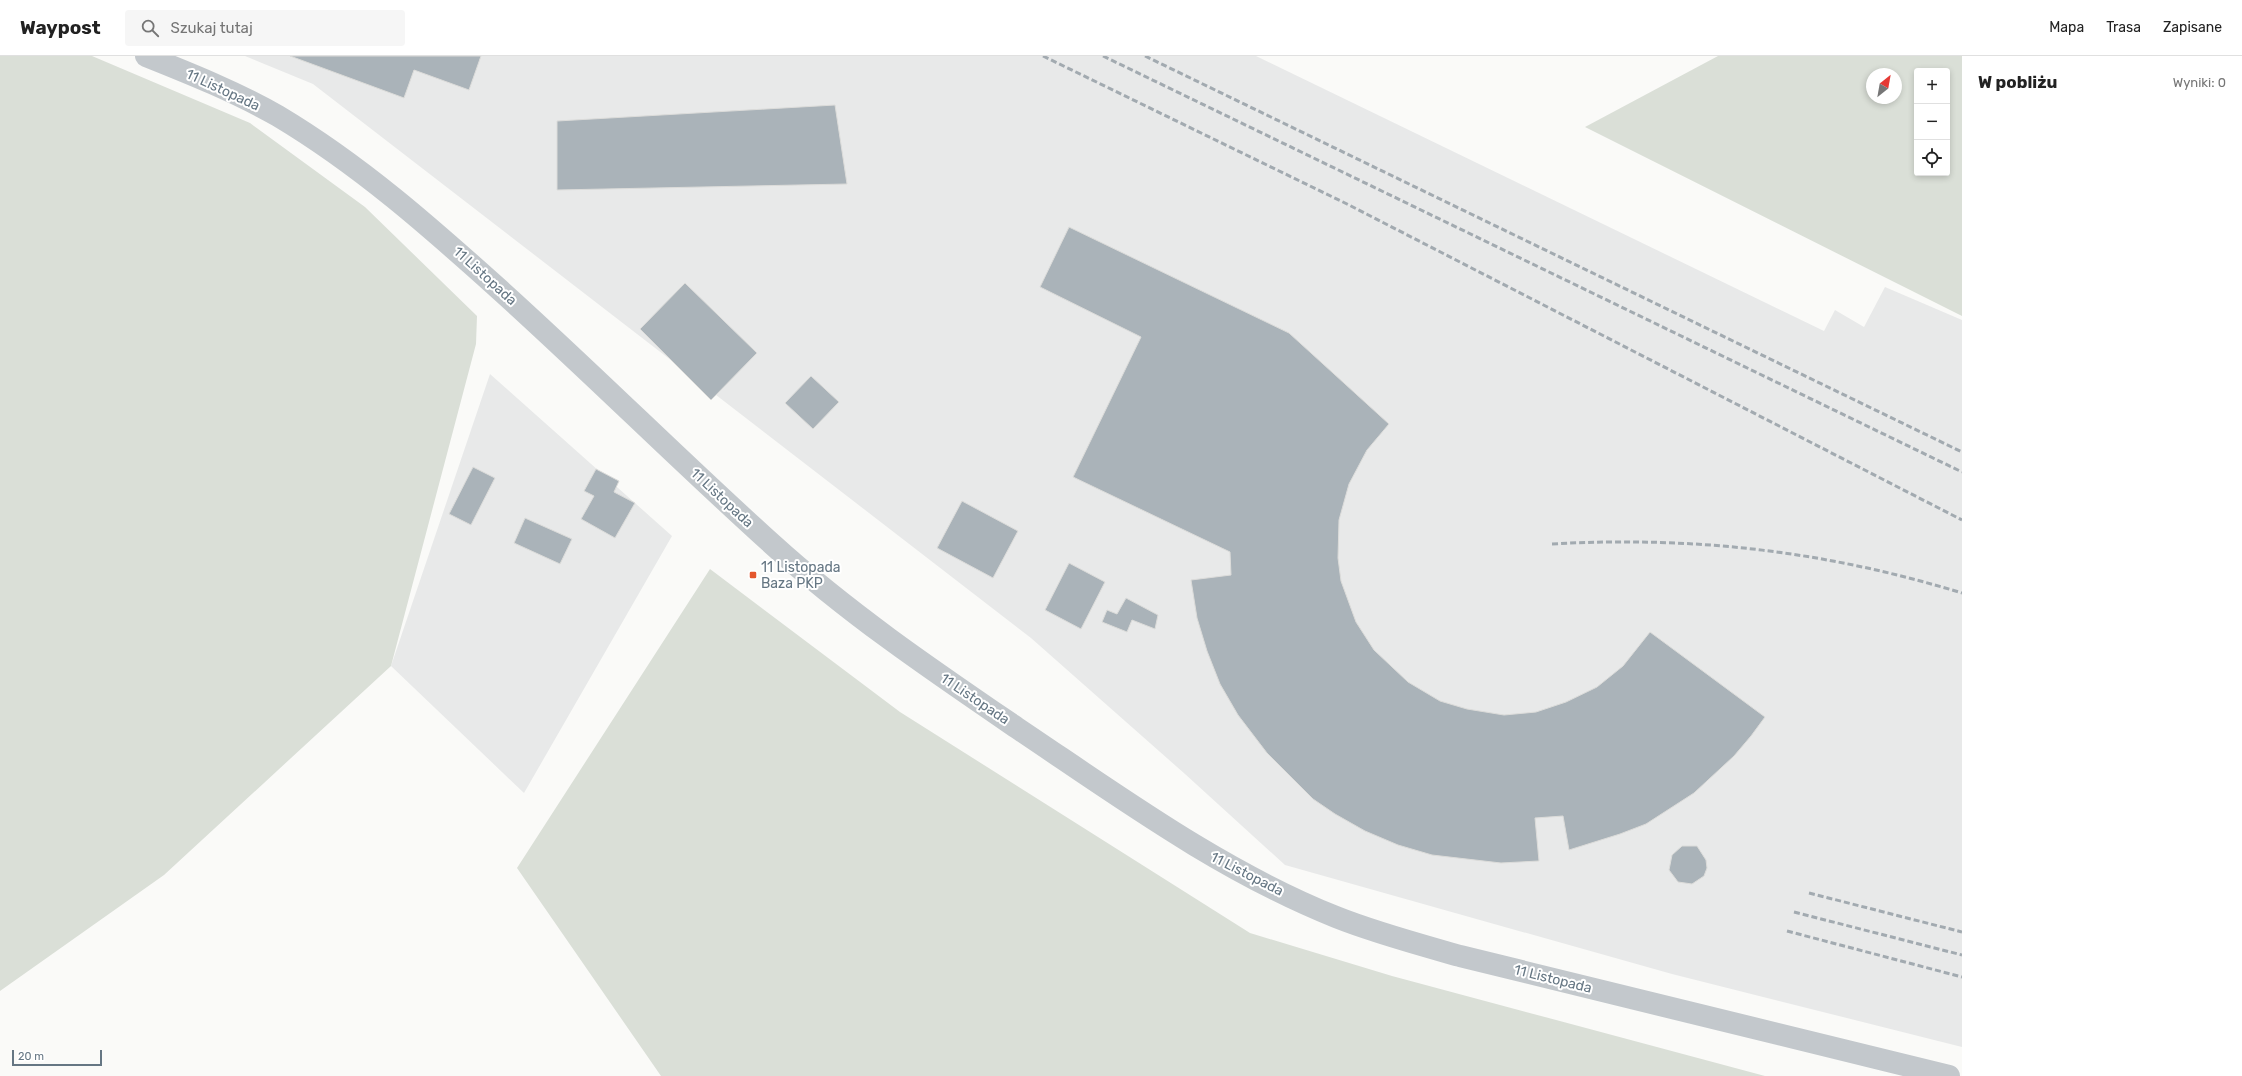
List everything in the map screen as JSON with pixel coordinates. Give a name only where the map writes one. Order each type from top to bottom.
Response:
[{"type":"street","name":"11 Listopada","points":[[146,56],[226,89],[276,115],[329,149],[379,184],[433,229],[531,318],[773,546],[856,615],[919,661],[1152,819],[1213,857],[1334,916],[1394,938],[1460,956],[1949,1076]]},
{"type":"shaded area","points":[[0,56],[92,56],[250,123],[365,207],[477,316],[476,344],[391,666],[164,875],[0,991]]},
{"type":"shaded area","points":[[245,56],[1256,56],[1824,331],[1835,310],[1864,327],[1885,287],[1962,320],[1962,1047],[1672,974],[1285,865],[1185,774],[1031,638],[313,84]]},
{"type":"shaded area","points":[[1718,56],[1962,56],[1962,316],[1585,127]]},
{"type":"shaded area","points":[[490,374],[672,536],[524,793],[391,666]]},
{"type":"shaded area","points":[[710,569],[900,712],[1250,933],[1392,976],[1765,1076],[661,1076],[517,868]]},
{"type":"building","points":[[290,56],[481,56],[469,90],[414,70],[404,98]]},
{"type":"building","points":[[835,105],[847,184],[557,190],[557,121]]},
{"type":"building","points":[[1069,227],[1289,333],[1389,424],[1367,450],[1349,484],[1339,520],[1338,558],[1341,581],[1356,622],[1374,650],[1408,682],[1440,701],[1467,709],[1504,715],[1536,712],[1566,702],[1597,687],[1623,666],[1650,632],[1765,717],[1734,756],[1694,793],[1646,824],[1569,850],[1563,816],[1535,818],[1539,861],[1501,863],[1432,855],[1398,845],[1365,831],[1335,814],[1313,799],[1267,753],[1238,715],[1220,684],[1207,651],[1197,618],[1191,580],[1231,575],[1230,552],[1073,477],[1141,337],[1040,287]]},
{"type":"building","points":[[685,283],[757,353],[711,400],[640,329]]},
{"type":"building","points":[[811,376],[839,402],[813,429],[785,403]]},
{"type":"building","points":[[473,467],[495,478],[471,525],[449,514]]},
{"type":"building","points":[[596,469],[619,481],[614,492],[635,503],[615,538],[581,519],[594,496],[584,491]]},
{"type":"building","points":[[962,501],[1018,531],[993,578],[937,548]]},
{"type":"building","points":[[525,518],[572,539],[560,564],[514,543]]},
{"type":"building","points":[[1069,563],[1105,582],[1081,629],[1045,610]]},
{"type":"building","points":[[1126,598],[1158,615],[1155,629],[1132,620],[1127,632],[1102,622],[1107,610],[1117,614]]},
{"type":"building","points":[[1682,846],[1697,846],[1706,860],[1707,868],[1704,876],[1692,884],[1678,882],[1669,870],[1672,855]]},
{"type":"railway","points":[[1043,56],[1347,204],[1962,520]]},
{"type":"railway","points":[[1103,56],[1962,472]]},
{"type":"railway","points":[[1145,56],[1962,452]]},
{"type":"railway","points":[[1552,544],[1657,542],[1759,550],[1860,566],[1962,593]]},
{"type":"railway","points":[[1809,893],[1962,932]]},
{"type":"railway","points":[[1794,912],[1962,955]]},
{"type":"railway","points":[[1787,931],[1962,977]]},
{"type":"place","name":"11 Listopada Baza PKP","points":[[753,575]]}]
